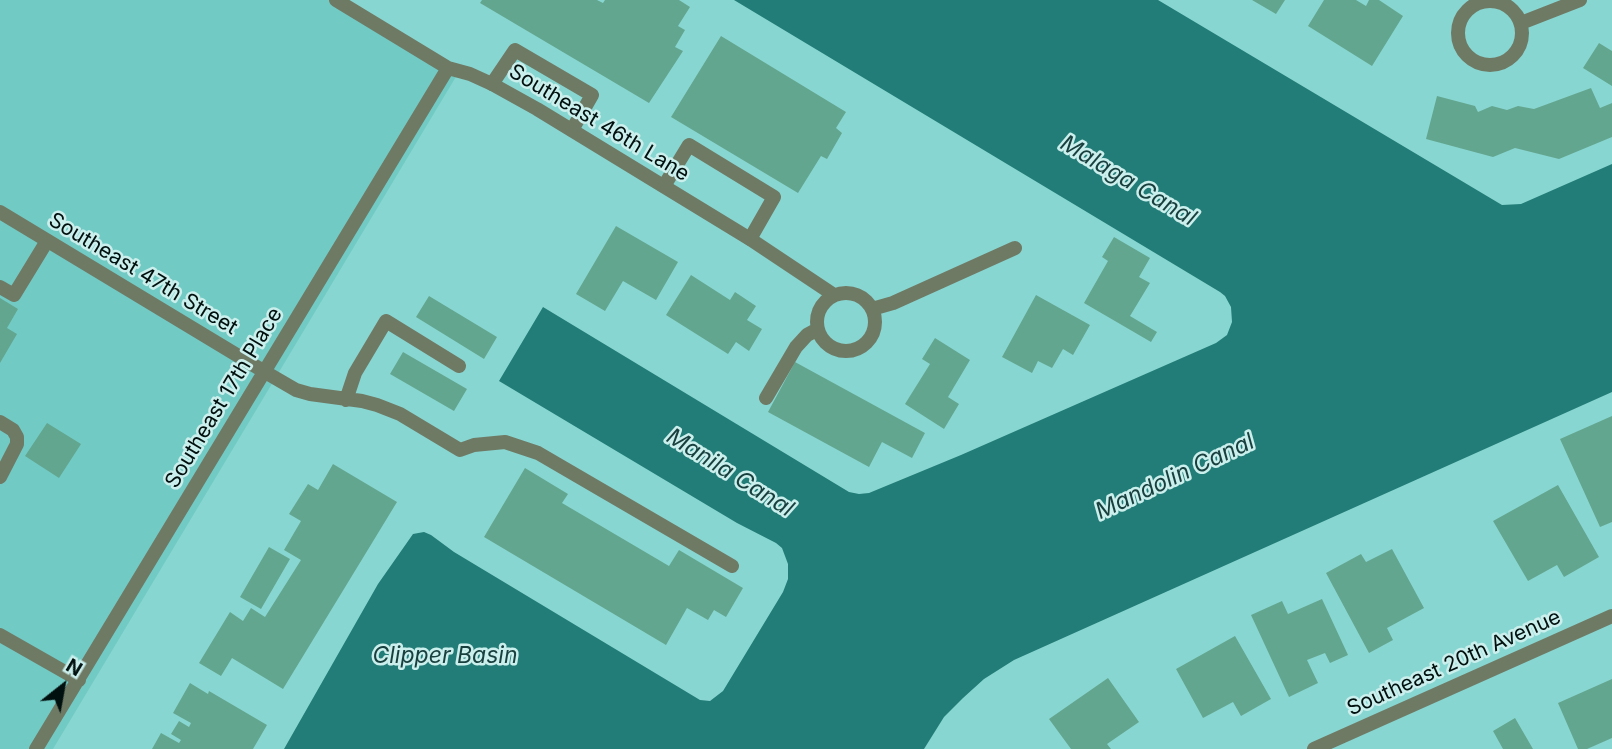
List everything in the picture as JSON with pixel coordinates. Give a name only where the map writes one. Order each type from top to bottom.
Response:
[{"type":"street","name":"Southeast 46th Lane","points":[[336,0],[448,68],[492,84],[572,130],[750,239],[834,296],[851,293],[859,296],[872,309]]},
{"type":"street","points":[[1521,23],[1580,0]]},
{"type":"street","points":[[1471,2],[1502,3],[1517,15],[1521,23],[1523,34],[1520,45],[1506,61],[1495,64],[1484,64],[1465,53],[1458,32],[1471,2]]},
{"type":"street","points":[[492,84],[515,50],[592,96],[572,130]]},
{"type":"street","name":"Southeast 17th Place","points":[[36,749],[448,68]]},
{"type":"street","points":[[664,186],[689,145],[774,197],[750,239]]},
{"type":"street","name":"Southeast 47th Street","points":[[0,212],[296,390],[369,402],[400,414],[460,450],[474,444],[505,442],[538,453],[732,566]]},
{"type":"street","points":[[0,287],[14,295],[47,241]]},
{"type":"street","points":[[834,296],[820,310],[818,329],[822,339],[830,346],[851,351],[861,347],[874,330],[872,309],[892,303],[1015,248]]},
{"type":"street","points":[[346,400],[355,373],[386,321],[459,366]]},
{"type":"street","points":[[766,398],[796,347],[807,334],[818,329]]},
{"type":"street","points":[[0,422],[13,430],[18,444],[0,477]]},
{"type":"street","name":"Southeast 20th Avenue","points":[[1314,749],[1612,616]]},
{"type":"street","points":[[0,635],[79,680]]},
{"type":"shaded area","points":[[0,0],[341,0],[460,70],[53,749],[0,749]]},
{"type":"water","points":[[734,0],[1158,0],[1502,205],[1521,204],[1612,164],[1612,392],[1014,660],[984,679],[963,698],[944,717],[924,749],[284,749],[378,584],[413,534],[424,532],[431,535],[454,552],[700,700],[710,701],[723,691],[783,592],[788,579],[788,564],[782,548],[776,543],[737,523],[499,381],[543,307],[849,492],[859,494],[869,493],[961,455],[1216,343],[1227,335],[1232,322],[1231,307],[1220,292]]},
{"type":"building","points":[[482,0],[597,0],[603,3],[605,0],[679,0],[690,7],[678,26],[685,30],[675,47],[683,51],[649,103],[480,3]]},
{"type":"building","points":[[1252,0],[1285,0],[1276,14]]},
{"type":"building","points":[[1324,0],[1356,0],[1366,6],[1369,0],[1379,0],[1403,16],[1372,66],[1308,26]]},
{"type":"building","points":[[721,36],[846,112],[836,128],[842,133],[827,159],[821,156],[798,193],[671,117]]},
{"type":"building","points":[[1599,43],[1612,51],[1612,86],[1583,68]]},
{"type":"building","points":[[1591,88],[1600,108],[1612,103],[1612,137],[1559,159],[1515,148],[1493,157],[1426,139],[1437,96],[1475,106],[1478,112],[1492,106],[1507,110],[1518,106],[1534,109]]},
{"type":"building","points":[[616,226],[678,262],[656,300],[623,281],[605,311],[576,294]]},
{"type":"building","points":[[1114,237],[1150,258],[1139,277],[1150,283],[1130,316],[1157,332],[1151,342],[1084,303],[1108,261],[1102,257]]},
{"type":"building","points":[[691,275],[730,300],[735,292],[756,306],[747,320],[762,329],[749,351],[736,342],[728,354],[666,315]]},
{"type":"building","points":[[1036,295],[1090,325],[1073,355],[1063,349],[1052,368],[1038,361],[1032,373],[1002,357]]},
{"type":"building","points":[[429,296],[497,337],[484,359],[416,317]]},
{"type":"building","points":[[0,298],[18,309],[7,328],[17,334],[0,363]]},
{"type":"building","points":[[935,338],[970,360],[948,397],[959,404],[944,429],[905,404],[930,364],[922,359]]},
{"type":"building","points":[[403,352],[467,389],[454,411],[390,374]]},
{"type":"building","points":[[795,362],[925,433],[912,458],[882,442],[869,467],[768,412]]},
{"type":"building","points":[[1612,416],[1612,522],[1600,527],[1560,439]]},
{"type":"building","points":[[47,423],[81,444],[59,478],[25,456]]},
{"type":"building","points":[[333,464],[397,502],[283,689],[232,658],[221,676],[199,663],[230,612],[243,621],[251,608],[265,617],[301,560],[284,550],[301,521],[289,514],[308,484],[318,490]]},
{"type":"building","points":[[525,468],[568,494],[562,503],[669,566],[679,550],[743,588],[726,617],[714,610],[708,620],[687,608],[666,645],[484,537]]},
{"type":"building","points":[[1558,485],[1599,557],[1564,577],[1557,565],[1528,581],[1493,521]]},
{"type":"building","points":[[269,547],[290,559],[261,609],[240,597]]},
{"type":"building","points":[[1392,549],[1424,608],[1387,628],[1393,640],[1369,653],[1326,573],[1361,554],[1366,562]]},
{"type":"building","points":[[1322,599],[1348,655],[1330,663],[1325,653],[1307,660],[1318,683],[1289,697],[1251,615],[1282,601],[1288,614]]},
{"type":"building","points":[[1235,636],[1271,699],[1241,716],[1233,702],[1203,718],[1176,669]]},
{"type":"building","points":[[1108,678],[1139,722],[1107,744],[1111,749],[1071,749],[1049,719]]},
{"type":"building","points":[[1612,679],[1612,738],[1587,749],[1578,749],[1558,703]]},
{"type":"building","points":[[190,683],[267,725],[253,749],[152,749],[161,733],[179,743],[181,740],[171,734],[179,721],[189,727],[191,723],[173,713]]},
{"type":"building","points":[[1515,718],[1533,749],[1503,749],[1493,731]]},
{"type":"water label","name":"Malaga Canal","points":[[1128,181]]},
{"type":"water label","name":"Manila Canal","points":[[730,473]]},
{"type":"water label","name":"Mandolin Canal","points":[[1175,477]]},
{"type":"water label","name":"Clipper Basin","points":[[445,656]]}]
